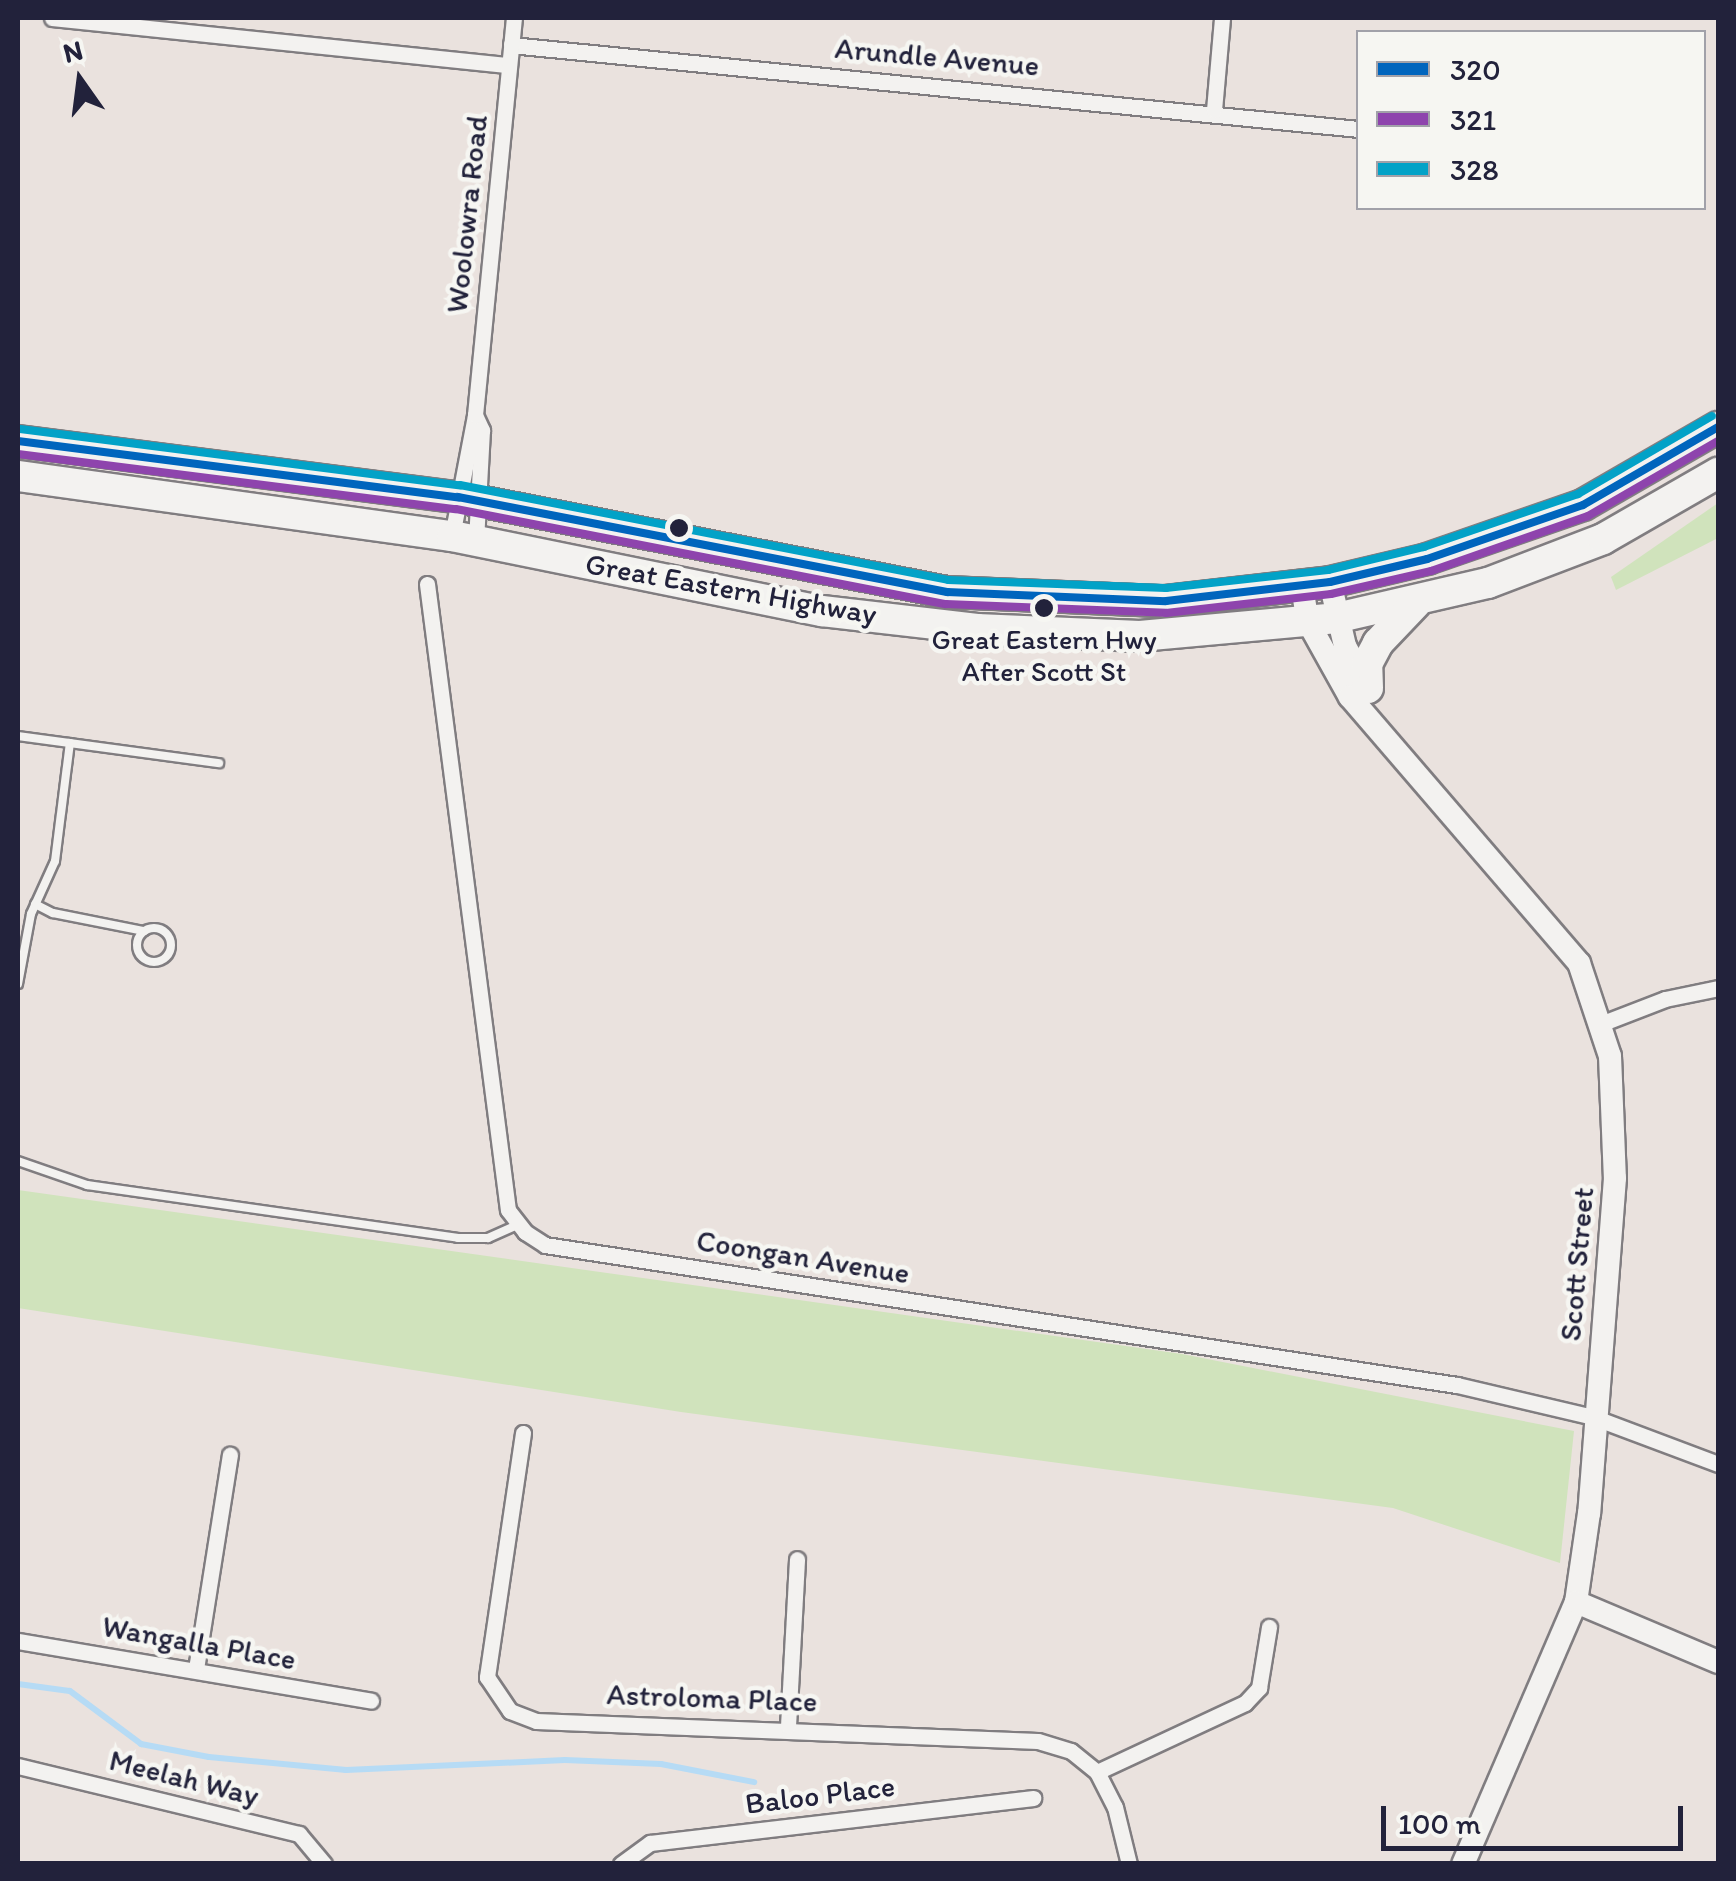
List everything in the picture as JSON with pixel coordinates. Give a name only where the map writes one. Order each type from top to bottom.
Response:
[{"type":"highway","name":"Great Eastern Highway","points":[[18,441],[468,499],[947,592],[1166,600],[1316,584],[1534,526],[1641,476],[1718,427]]},
{"type":"highway","name":"Great Eastern Highway","points":[[18,476],[464,538],[822,611],[977,629],[1140,636],[1322,620],[1416,603],[1603,539],[1718,473]]},
{"type":"highway","points":[[1368,688],[1366,664],[1378,643],[1416,603]]},
{"type":"main road","name":"Scott Street","points":[[1316,584],[1322,620],[1350,698],[1378,725],[1579,962],[1603,1024],[1615,1178],[1593,1417],[1590,1513],[1576,1602],[1463,1864]]},
{"type":"main road","name":"Scott Street","points":[[1322,620],[1368,688],[1378,725]]},
{"type":"main road","points":[[1576,1602],[1718,1662]]},
{"type":"street","points":[[52,18],[509,65]]},
{"type":"street","name":"Woolowra Road","points":[[464,538],[514,18]]},
{"type":"street","points":[[1214,110],[1222,18]]},
{"type":"street","name":"Arundle Avenue","points":[[511,45],[1214,110],[1356,129]]},
{"type":"street","name":"Woolowra Road","points":[[464,538],[468,499]]},
{"type":"street","points":[[427,584],[508,1210],[519,1224]]},
{"type":"street","points":[[1603,1024],[1665,999],[1718,988]]},
{"type":"street","name":"Coongan Avenue","points":[[519,1224],[546,1245],[1457,1385],[1593,1417],[1718,1464]]},
{"type":"street","name":"Astroloma Place","points":[[524,1433],[487,1677],[495,1697],[536,1721],[788,1726],[1038,1741],[1071,1752],[1097,1772]]},
{"type":"street","points":[[196,1670],[230,1455]]},
{"type":"street","points":[[788,1726],[797,1559]]},
{"type":"street","points":[[1129,1864],[1115,1807],[1097,1772],[1245,1702],[1259,1688],[1268,1627]]},
{"type":"street","name":"Wangalla Place","points":[[18,1641],[371,1701]]},
{"type":"street","name":"Meelah Way","points":[[18,1766],[299,1834],[324,1864]]},
{"type":"street","name":"Baloo Place","points":[[621,1864],[650,1843],[1033,1798]]},
{"type":"lane","points":[[18,736],[220,763]]},
{"type":"lane","points":[[18,984],[35,904],[55,862],[70,743]]},
{"type":"lane","points":[[35,904],[53,913],[144,931],[161,929],[170,937],[165,959],[140,955],[144,931]]},
{"type":"lane","points":[[18,1162],[86,1184],[458,1238],[488,1238],[519,1224]]},
{"type":"green space","points":[[1718,503],[1718,538],[1616,590],[1611,577]]},
{"type":"green space","points":[[18,1190],[1182,1354],[1574,1431],[1560,1563],[1393,1508],[681,1412],[18,1308]]},
{"type":"waterway","points":[[18,1684],[70,1691],[141,1744],[209,1757],[346,1770],[565,1760],[661,1764],[754,1782]]},
{"type":"transit line","name":"328","points":[[20,429],[460,485],[948,580],[1166,588],[1328,570],[1424,547],[1578,494],[1712,416]]},
{"type":"transit line","name":"320","points":[[18,441],[458,497],[947,592],[1166,601],[1330,582],[1427,559],[1583,505],[1718,427]]},
{"type":"transit line","name":"321","points":[[18,454],[456,509],[946,604],[1166,613],[1331,594],[1431,571],[1588,516],[1718,441]]},
{"type":"place","name":"Great Eastern Hwy After Scott St","points":[[1044,608]]}]
